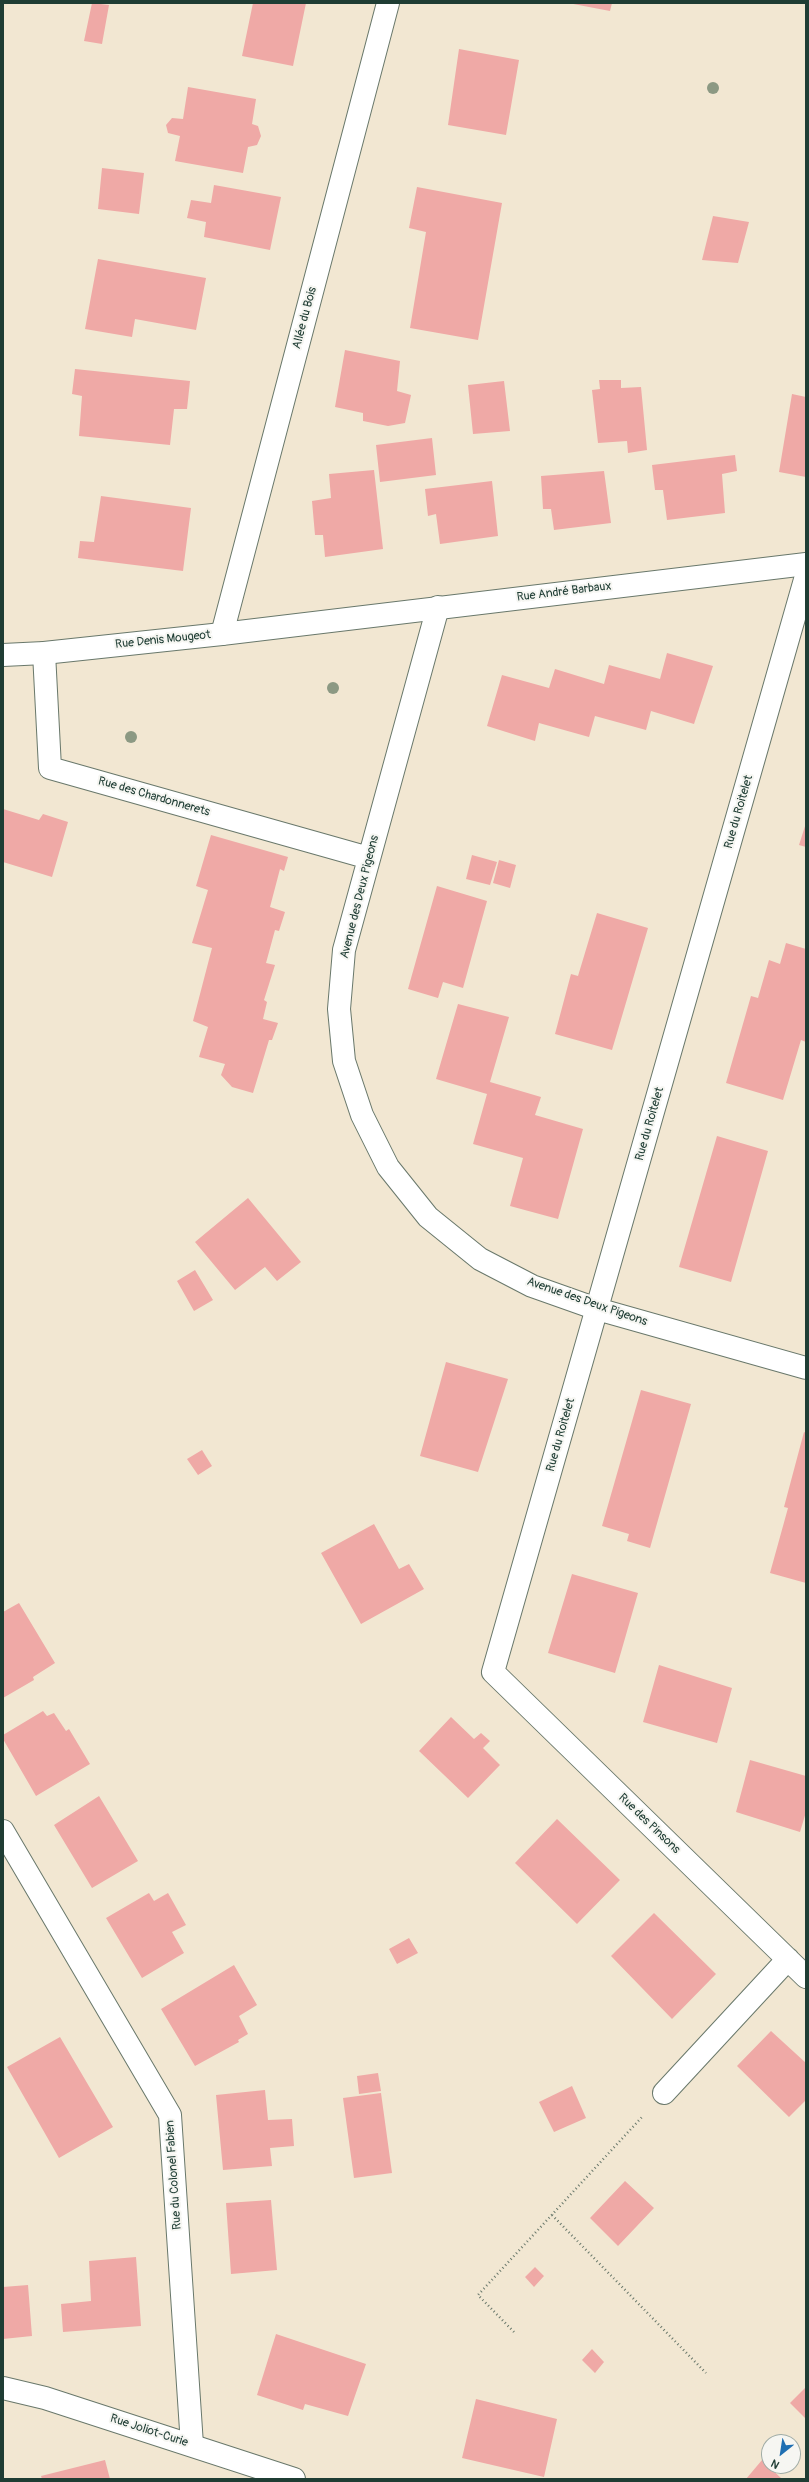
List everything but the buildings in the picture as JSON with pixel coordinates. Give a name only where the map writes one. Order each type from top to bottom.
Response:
[{"type":"street","name":"Allée du Bois","points":[[222,634],[388,3]]},
{"type":"street","name":"Rue André Barbaux","points":[[323,621],[806,564]]},
{"type":"street","name":"Rue du Roitelet","points":[[493,1672],[806,576]]},
{"type":"street","name":"Avenue des Deux Pigeons","points":[[438,607],[344,950],[339,1009],[344,1061],[362,1115],[388,1167],[428,1217],[480,1259],[532,1286],[597,1309],[806,1368]]},
{"type":"street","name":"Rue Denis Mougeot","points":[[3,655],[44,653],[222,634],[323,621]]},
{"type":"street","name":"Rue des Chardonnerets","points":[[44,653],[50,768],[369,858]]},
{"type":"street","name":"Rue des Pinsons","points":[[493,1672],[806,1977]]},
{"type":"street","name":"Rue du Colonel Fabien","points":[[3,1831],[170,2115],[192,2445]]},
{"type":"street","points":[[664,2093],[788,1959]]},
{"type":"street","name":"Rue Joliot-Curie","points":[[3,2388],[45,2398],[294,2479]]},
{"type":"path","points":[[514,2332],[478,2295],[664,2093]]},
{"type":"path","points":[[552,2215],[706,2373]]}]
